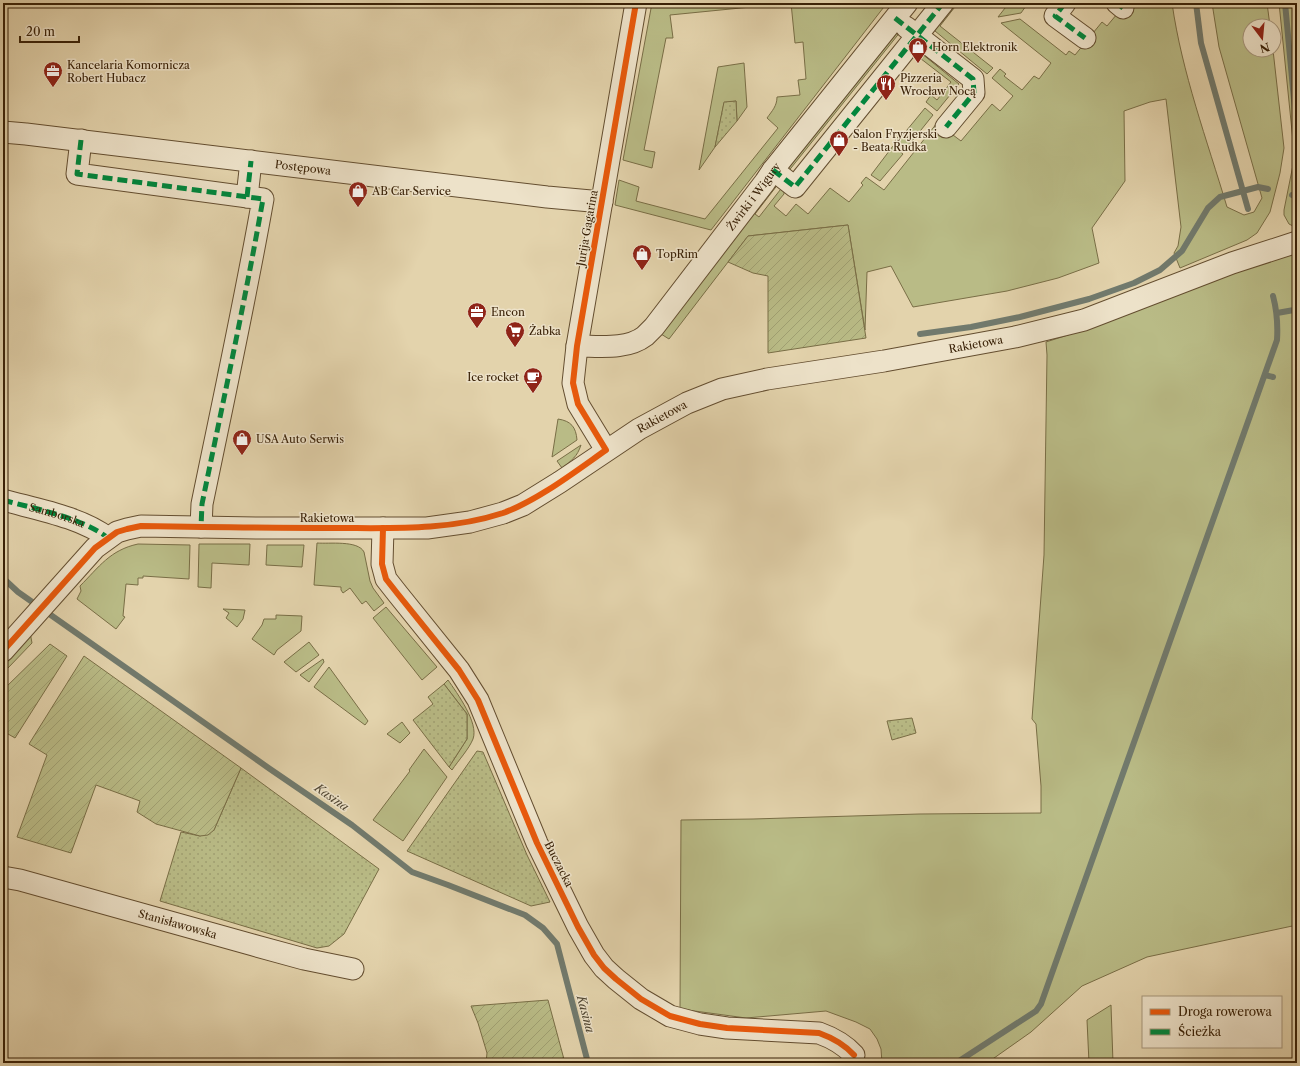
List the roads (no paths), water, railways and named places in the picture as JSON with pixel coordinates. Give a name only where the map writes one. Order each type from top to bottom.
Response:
[{"type":"street","name":"Jurija Gagarina","points":[[606,450],[578,404],[573,383],[577,346],[636,3]]},
{"type":"street","points":[[773,170],[795,187],[942,3]]},
{"type":"street","points":[[1065,3],[1055,16],[1085,38]]},
{"type":"street","points":[[901,10],[916,35],[973,79],[974,93],[946,127]]},
{"type":"street","name":"Żwirki i Wigury","points":[[577,346],[614,347],[630,344],[644,337],[654,327],[773,170],[901,10]]},
{"type":"street","name":"Postępowa","points":[[3,132],[81,140],[531,195],[602,202]]},
{"type":"street","points":[[81,140],[77,174],[263,199],[240,322],[202,504],[200,527]]},
{"type":"street","points":[[247,197],[251,161]]},
{"type":"street","name":"Rakietowa","points":[[3,651],[95,548],[117,532],[141,526],[383,528],[439,526],[470,522],[503,513],[523,505],[639,429],[687,403],[722,389],[767,379],[884,361],[1015,337],[1076,322],[1149,296],[1232,263],[1297,242]]},
{"type":"street","name":"Samborska","points":[[3,500],[74,520],[108,538]]},
{"type":"street","name":"Buczacka","points":[[383,528],[382,564],[386,579],[459,670],[478,700],[537,843],[578,927],[594,955],[604,968],[641,999],[670,1016],[700,1024],[726,1028],[819,1033],[839,1042],[848,1048],[854,1055]]},
{"type":"street","name":"Stanisławowska","points":[[3,877],[27,882],[304,959],[353,969]]},
{"type":"waterway","points":[[1196,3],[1201,43],[1248,209]]},
{"type":"waterway","points":[[1285,3],[1297,132]]},
{"type":"waterway","points":[[920,334],[971,327],[1020,317],[1089,299],[1134,283],[1160,270],[1182,251],[1208,208],[1220,197],[1258,187],[1268,189]]},
{"type":"waterway","points":[[1292,195],[1297,197]]},
{"type":"waterway","points":[[956,1063],[1036,1011],[1041,1004],[1277,340],[1277,318],[1273,296]]},
{"type":"waterway","points":[[1277,313],[1294,310],[1297,306]]},
{"type":"waterway","points":[[1265,375],[1273,377]]},
{"type":"waterway","name":"Kasina","points":[[3,578],[18,592],[352,825],[412,872],[525,915],[543,928],[557,944],[588,1063]]},
{"type":"place","name":"Horn Elektronik","points":[[918,64]]},
{"type":"place","name":"Kancelaria Komornicza Robert Hubacz","points":[[53,88]]},
{"type":"place","name":"Pizzeria Wrocław Nocą","points":[[886,101]]},
{"type":"place","name":"Salon Fryzjerski - Beata Rudka","points":[[839,157]]},
{"type":"place","name":"AB Car Service","points":[[358,208]]},
{"type":"place","name":"TopRim","points":[[642,271]]},
{"type":"place","name":"Encon","points":[[477,329]]},
{"type":"place","name":"Żabka","points":[[515,348]]},
{"type":"place","name":"Ice rocket","points":[[533,394]]},
{"type":"place","name":"USA Auto Serwis","points":[[242,456]]}]
